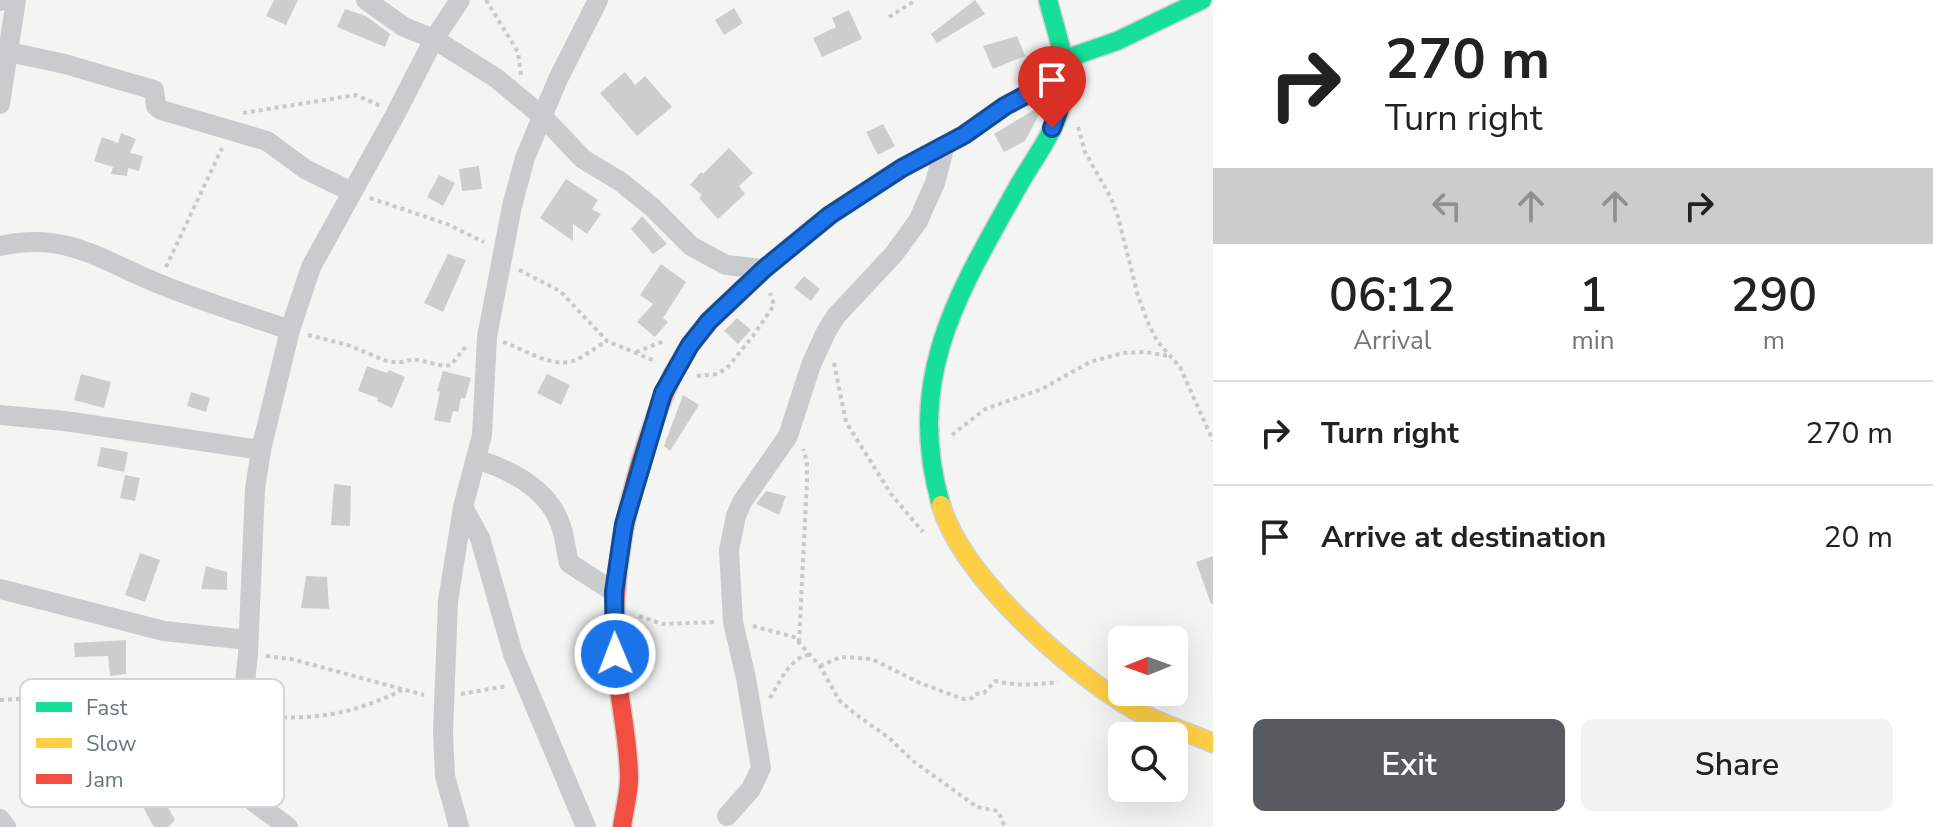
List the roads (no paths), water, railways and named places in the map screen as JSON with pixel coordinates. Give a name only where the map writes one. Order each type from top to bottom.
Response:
[{"type":"street","points":[[0,104],[16,0]]},
{"type":"street","points":[[366,0],[404,27],[434,39],[479,66],[542,116],[583,159],[621,182],[652,207],[691,246],[726,265],[757,276]]},
{"type":"street","points":[[245,679],[255,489],[261,450],[290,330],[311,267],[434,39],[460,0]]},
{"type":"street","points":[[459,827],[445,776],[444,694],[448,601],[463,507],[482,435],[487,337],[525,158],[598,0]]},
{"type":"street","points":[[1048,0],[1064,59],[1066,88],[1052,128],[980,254],[940,344],[931,382],[928,417],[931,470],[947,525],[963,550],[1046,646],[1134,709],[1213,743]]},
{"type":"street","points":[[622,827],[629,779],[615,654],[614,592],[624,524],[655,415],[690,345],[709,321],[757,276],[848,202],[1046,83],[1064,59],[1117,41],[1202,0]]},
{"type":"street","points":[[9,52],[65,64],[154,90],[157,108],[267,141],[305,169],[352,192]]},
{"type":"street","points":[[727,816],[759,776],[760,758],[733,622],[729,550],[736,516],[742,502],[788,436],[811,365],[826,332],[842,309],[894,254],[918,221],[935,183],[945,145]]},
{"type":"street","points":[[0,246],[51,243],[91,252],[157,283],[290,330]]},
{"type":"street","points":[[0,415],[65,421],[261,450]]},
{"type":"street","points":[[476,459],[508,472],[536,489],[553,508],[561,524],[569,563],[614,592]]},
{"type":"street","points":[[463,507],[480,538],[500,614],[586,827]]},
{"type":"street","points":[[0,589],[164,631],[248,647]]},
{"type":"street","points":[[261,807],[288,827]]},
{"type":"street","points":[[0,819],[6,827]]}]
